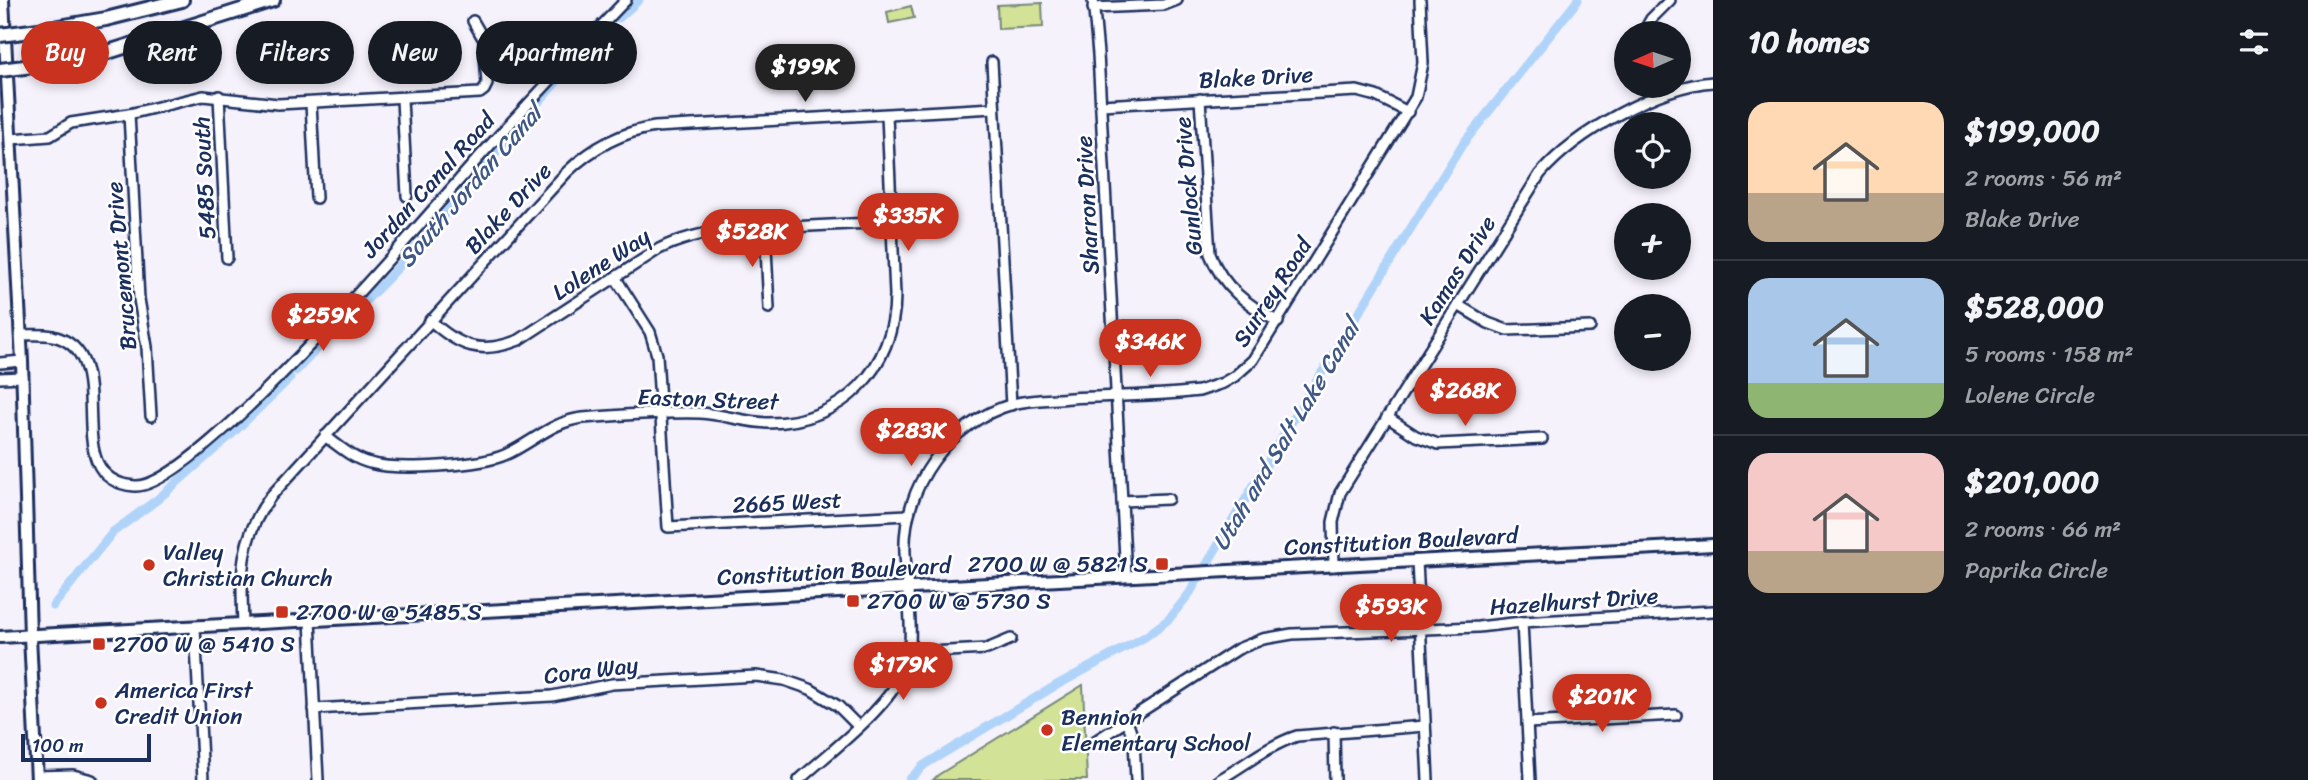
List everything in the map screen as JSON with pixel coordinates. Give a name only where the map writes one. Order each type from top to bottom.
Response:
[{"type":"highway","points":[[0,35],[106,19],[182,0]]},
{"type":"highway","points":[[0,70],[105,53],[273,0]]},
{"type":"main road","points":[[4,0],[23,377],[37,778]]},
{"type":"main road","name":"Constitution Boulevard","points":[[0,638],[1713,545]]},
{"type":"street","name":"Jordan Canal Road","points":[[21,335],[61,339],[71,344],[85,361],[93,452],[105,473],[123,484],[134,486],[144,486],[162,478],[231,422],[285,373],[626,0]]},
{"type":"street","points":[[1093,4],[1164,5],[1177,0]]},
{"type":"street","name":"Surrey Road","points":[[910,653],[904,549],[908,516],[920,482],[938,454],[965,429],[987,415],[1011,405],[1038,400],[1187,393],[1223,383],[1253,360],[1416,97],[1423,63],[1420,0]]},
{"type":"street","points":[[1650,21],[1670,0]]},
{"type":"street","name":"Sharron Drive","points":[[1093,4],[1101,105],[1126,576]]},
{"type":"street","points":[[11,139],[50,136],[71,123],[129,114],[203,96],[271,104],[473,94],[484,90],[487,83],[484,40],[473,21]]},
{"type":"street","points":[[992,62],[1011,405]]},
{"type":"street","name":"Kamas Drive","points":[[1691,85],[1713,82]]},
{"type":"street","name":"Blake Drive","points":[[1101,105],[1357,92],[1376,96],[1408,112]]},
{"type":"street","name":"5485 South","points":[[219,96],[227,258]]},
{"type":"street","name":"Kamas Drive","points":[[1334,566],[1333,522],[1337,501],[1347,479],[1540,174],[1554,158],[1582,137],[1643,98]]},
{"type":"street","points":[[402,99],[407,196]]},
{"type":"street","name":"Gunlock Drive","points":[[1200,99],[1210,254],[1228,287],[1246,303],[1278,322]]},
{"type":"street","points":[[311,103],[316,198]]},
{"type":"street","name":"Blake Drive","points":[[243,624],[241,573],[245,548],[253,525],[271,496],[430,320],[567,172],[589,152],[636,131],[655,127],[994,108]]},
{"type":"street","name":"Brucemont Drive","points":[[129,114],[139,299],[147,347],[151,416]]},
{"type":"street","name":"Easton Street","points":[[325,436],[355,458],[370,464],[401,467],[462,463],[503,456],[548,430],[570,421],[704,413],[762,422],[790,421],[824,411],[858,389],[878,363],[886,348],[894,317],[887,115]]},
{"type":"street","name":"Lolene Way","points":[[430,320],[456,341],[464,344],[481,348],[505,345],[519,340],[659,249],[681,239],[705,232],[891,222]]},
{"type":"street","points":[[765,228],[769,308]]},
{"type":"street","points":[[615,277],[638,310],[654,343],[660,373],[662,414]]},
{"type":"street","points":[[1458,305],[1488,323],[1507,330],[1590,327]]},
{"type":"street","points":[[0,363],[22,361]]},
{"type":"street","points":[[0,378],[23,377]]},
{"type":"street","name":"2665 West","points":[[662,414],[668,527],[908,516]]},
{"type":"street","points":[[1387,417],[1416,436],[1438,444],[1542,439]]},
{"type":"street","points":[[1122,501],[1168,499]]},
{"type":"street","points":[[1418,561],[1428,780]]},
{"type":"street","name":"Hazelhurst Drive","points":[[1089,745],[1238,649],[1263,639],[1292,634],[1478,627],[1713,611]]},
{"type":"street","points":[[310,620],[318,780]]},
{"type":"street","points":[[1522,622],[1530,780]]},
{"type":"street","points":[[195,627],[203,780]]},
{"type":"street","points":[[800,780],[890,696],[910,653],[987,649],[1011,639]]},
{"type":"street","name":"Cora Way","points":[[314,709],[552,696],[612,684],[756,676],[784,680],[810,689],[838,706],[858,726]]},
{"type":"street","points":[[1527,723],[1676,715]]},
{"type":"street","points":[[1127,721],[1134,741],[1136,780]]},
{"type":"street","points":[[1219,780],[1233,776],[1286,740],[1309,734],[1425,726]]},
{"type":"street","points":[[1334,732],[1335,780]]},
{"type":"street","points":[[37,778],[73,775],[92,780]]},
{"type":"green space","points":[[1042,3],[1043,27],[998,29],[997,5]]},
{"type":"green space","points":[[911,6],[914,18],[889,23],[887,12]]},
{"type":"green space","name":"Bennion Elementary School","points":[[1083,685],[1087,780],[933,780],[938,775]]},
{"type":"waterway","name":"South Jordan Canal","points":[[619,18],[639,0]]},
{"type":"waterway","name":"Utah and Salt Lake Canal","points":[[909,780],[924,765],[1055,686],[1145,637],[1169,619],[1189,594],[1462,145],[1578,0]]},
{"type":"waterway","name":"South Jordan Canal","points":[[296,371],[421,242],[554,84]]},
{"type":"waterway","name":"South Jordan Canal","points":[[53,606],[113,532],[158,499],[290,378]]},
{"type":"place","name":"2700 W @ 5821 S","points":[[1162,564]]},
{"type":"place","name":"Valley Christian Church","points":[[149,565]]},
{"type":"place","name":"2700 W @ 5730 S","points":[[853,601]]},
{"type":"place","name":"2700 W @ 5485 S","points":[[282,612]]},
{"type":"place","name":"2700 W @ 5410 S","points":[[99,644]]},
{"type":"place","name":"America First Credit Union","points":[[101,703]]},
{"type":"place","name":"Bennion Elementary School","points":[[1047,730]]}]
